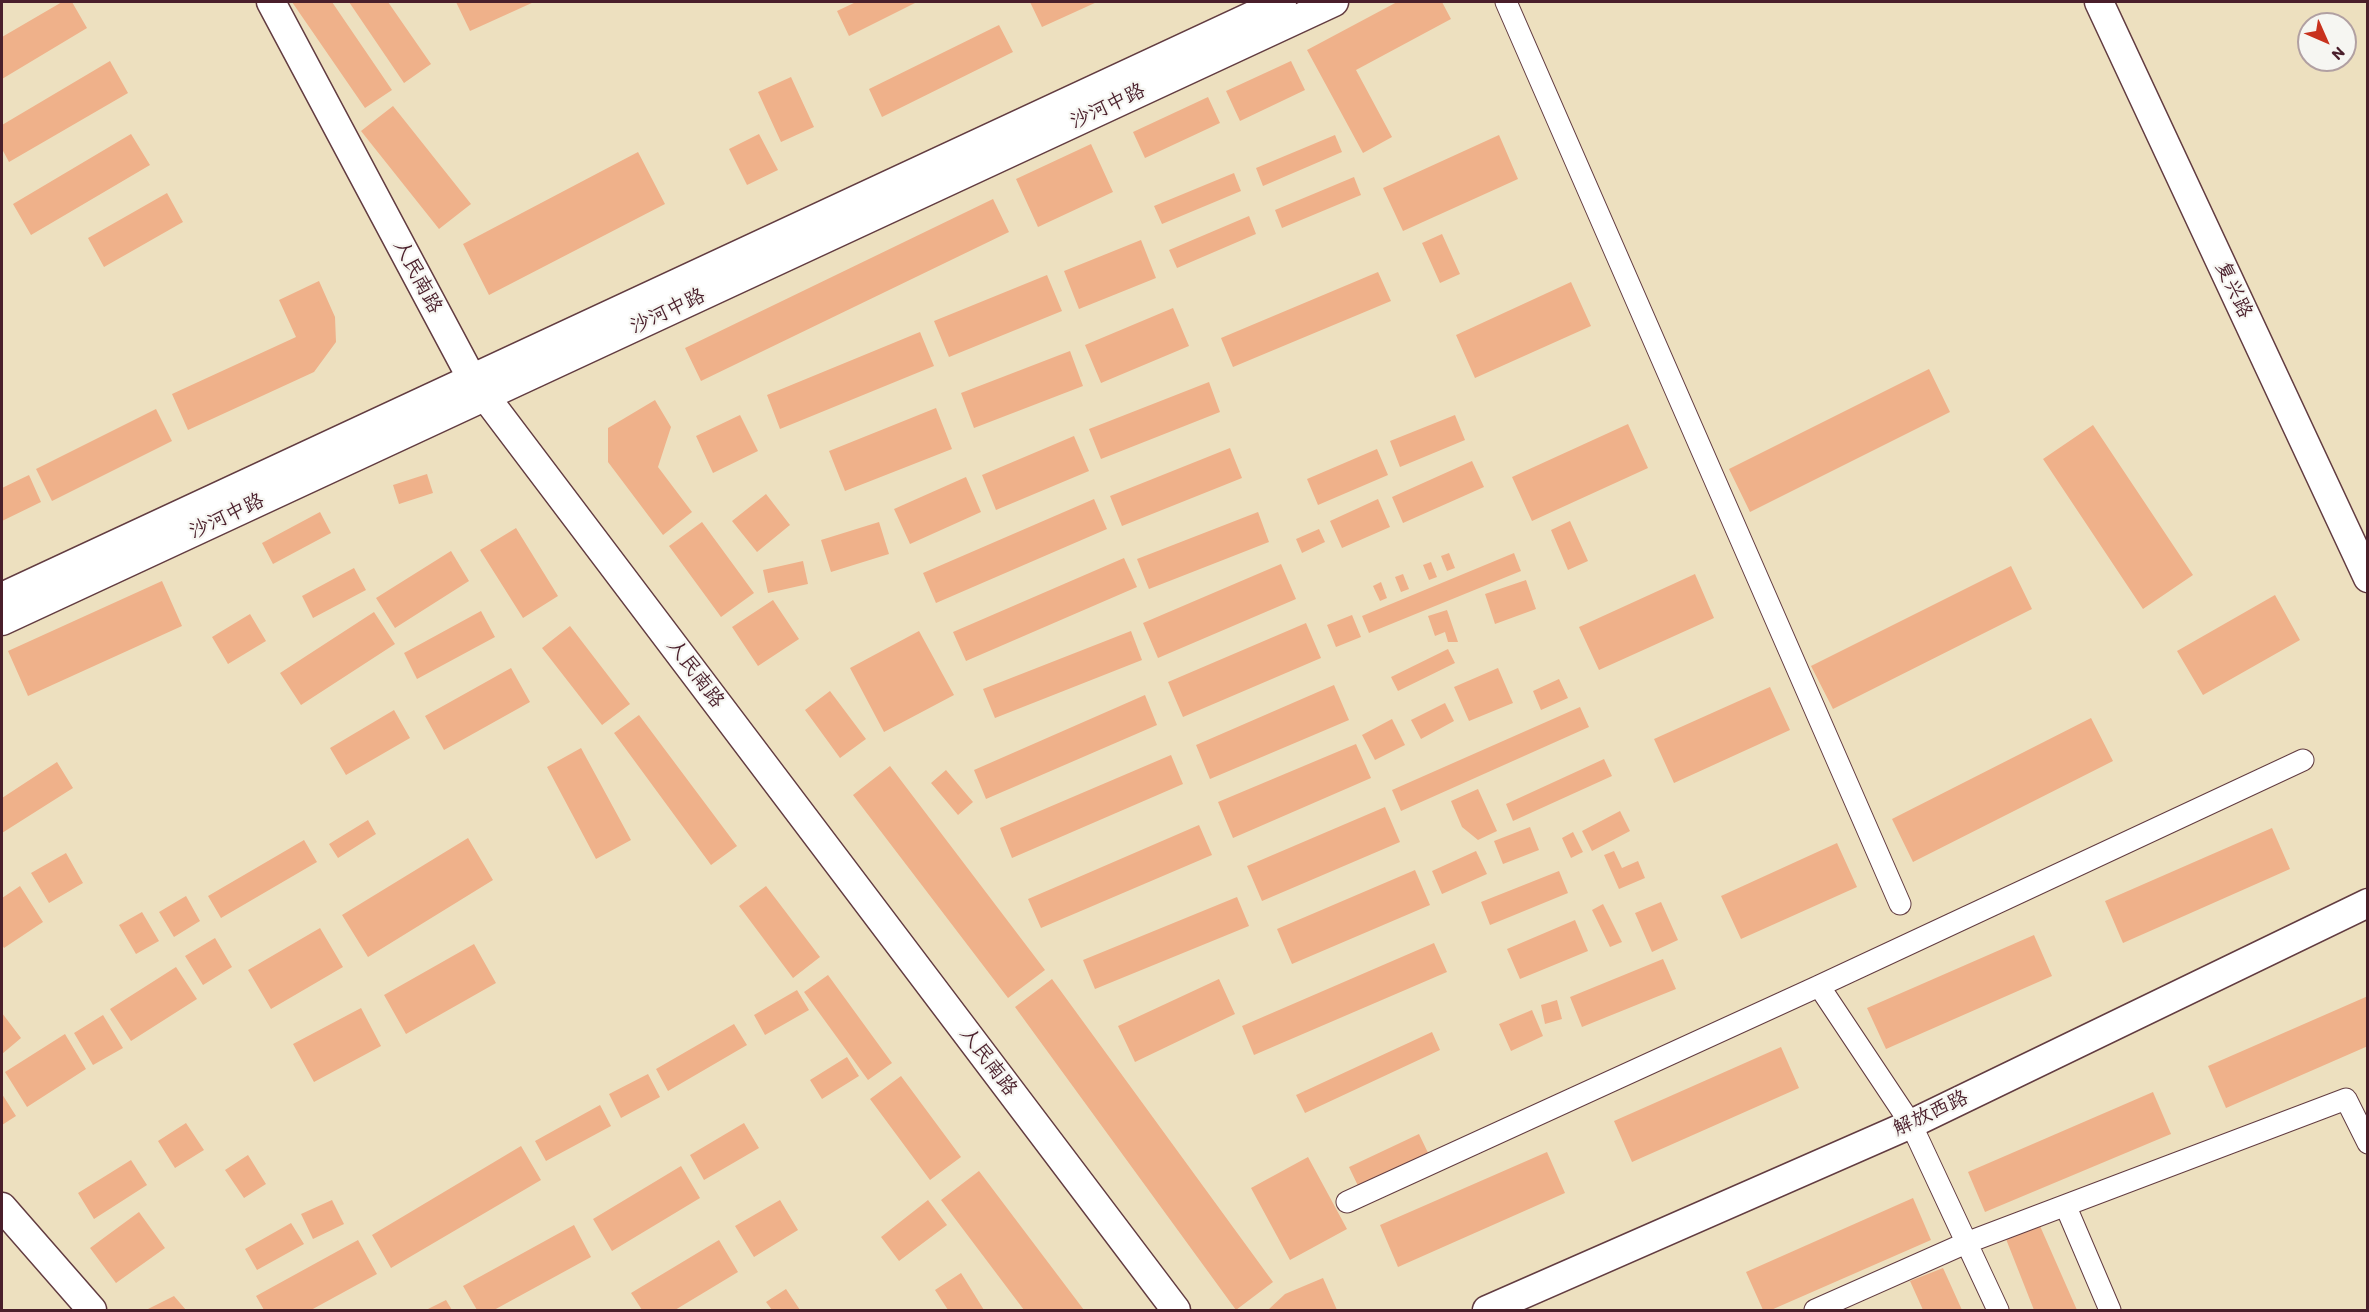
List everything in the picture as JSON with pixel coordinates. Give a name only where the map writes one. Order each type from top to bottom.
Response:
[{"type":"street","name":"人民南路","points":[[271,2],[479,388],[1176,1311]]},
{"type":"street","name":"沙河中路","points":[[2,621],[479,388],[1282,2]]},
{"type":"street","name":"沙河中路","points":[[2,597],[479,388],[1334,2]]},
{"type":"street","points":[[1506,2],[1900,904]]},
{"type":"street","name":"复兴路","points":[[2099,2],[2367,578]]},
{"type":"street","points":[[1347,1202],[1819,986],[2303,760]]},
{"type":"street","name":"解放西路","points":[[1487,1311],[1911,1124],[2367,903]]},
{"type":"street","points":[[1819,986],[1911,1124],[1998,1311]]},
{"type":"street","points":[[1815,1311],[1966,1243],[2346,1099],[2367,1143]]},
{"type":"street","points":[[2066,1207],[2110,1311]]},
{"type":"street","points":[[2,1208],[92,1311]]},
{"type":"building","points":[[62,2],[72,2],[87,28],[2,79],[2,37]]},
{"type":"building","points":[[292,2],[332,2],[392,90],[365,108]]},
{"type":"building","points":[[349,2],[388,2],[431,64],[404,83]]},
{"type":"building","points":[[456,2],[534,2],[470,31]]},
{"type":"building","points":[[856,2],[917,2],[849,36],[837,11]]},
{"type":"building","points":[[1030,2],[1097,2],[1042,27]]},
{"type":"building","points":[[1397,2],[1442,2],[1451,19],[1356,70],[1392,137],[1363,153],[1307,50]]},
{"type":"building","points":[[999,25],[1013,52],[882,117],[869,89]]},
{"type":"building","points":[[110,61],[128,93],[9,162],[2,149],[2,125]]},
{"type":"building","points":[[1291,61],[1305,90],[1240,121],[1226,91]]},
{"type":"building","points":[[791,77],[814,127],[781,142],[758,92]]},
{"type":"building","points":[[1208,97],[1220,123],[1145,158],[1133,132]]},
{"type":"building","points":[[393,106],[471,204],[439,229],[361,131]]},
{"type":"building","points":[[131,134],[150,165],[31,235],[13,204]]},
{"type":"building","points":[[759,134],[778,170],[747,185],[729,149]]},
{"type":"building","points":[[1335,135],[1342,152],[1263,186],[1256,168]]},
{"type":"building","points":[[1499,135],[1518,179],[1403,231],[1383,188]]},
{"type":"building","points":[[1091,144],[1113,192],[1038,227],[1016,179]]},
{"type":"building","points":[[638,152],[665,204],[489,295],[463,244]]},
{"type":"building","points":[[1234,173],[1241,191],[1162,224],[1154,206]]},
{"type":"building","points":[[1354,177],[1361,195],[1282,228],[1275,210]]},
{"type":"building","points":[[167,193],[183,222],[104,267],[88,238]]},
{"type":"building","points":[[993,199],[1009,232],[701,381],[685,348]]},
{"type":"building","points":[[1249,216],[1256,234],[1177,268],[1169,250]]},
{"type":"building","points":[[1442,234],[1460,274],[1440,283],[1422,243]]},
{"type":"building","points":[[1141,240],[1156,278],[1079,309],[1064,271]]},
{"type":"building","points":[[1378,272],[1391,301],[1233,367],[1221,338]]},
{"type":"building","points":[[1047,275],[1062,311],[949,357],[934,321]]},
{"type":"building","points":[[319,281],[335,317],[336,342],[314,372],[188,430],[172,394],[296,337],[279,300]]},
{"type":"building","points":[[1571,282],[1591,326],[1475,378],[1456,335]]},
{"type":"building","points":[[1173,308],[1189,346],[1101,383],[1085,345]]},
{"type":"building","points":[[920,332],[934,366],[780,429],[767,395]]},
{"type":"building","points":[[1070,351],[1083,386],[974,428],[961,393]]},
{"type":"building","points":[[1929,369],[1950,412],[1750,512],[1729,469]]},
{"type":"building","points":[[1209,382],[1220,412],[1101,459],[1089,429]]},
{"type":"building","points":[[655,400],[671,427],[658,467],[692,512],[663,535],[608,462],[608,428]]},
{"type":"building","points":[[936,408],[952,449],[845,491],[829,451]]},
{"type":"building","points":[[156,409],[172,441],[52,501],[36,469]]},
{"type":"building","points":[[740,415],[758,451],[713,473],[696,436]]},
{"type":"building","points":[[1455,415],[1465,440],[1400,467],[1390,441]]},
{"type":"building","points":[[1628,424],[1648,468],[1532,521],[1512,477]]},
{"type":"building","points":[[2093,425],[2193,575],[2143,609],[2043,459]]},
{"type":"building","points":[[1074,436],[1089,471],[996,510],[982,475]]},
{"type":"building","points":[[1230,448],[1242,478],[1122,526],[1110,496]]},
{"type":"building","points":[[1377,449],[1388,475],[1318,505],[1307,479]]},
{"type":"building","points":[[1472,461],[1484,487],[1403,523],[1392,497]]},
{"type":"building","points":[[427,474],[433,493],[399,504],[393,485]]},
{"type":"building","points":[[29,475],[41,502],[2,521],[2,488]]},
{"type":"building","points":[[966,477],[981,512],[910,544],[894,509]]},
{"type":"building","points":[[766,494],[790,525],[757,552],[732,521]]},
{"type":"building","points":[[1094,499],[1107,529],[936,603],[923,573]]},
{"type":"building","points":[[1378,499],[1390,527],[1342,548],[1330,521]]},
{"type":"building","points":[[320,512],[331,533],[273,564],[262,543]]},
{"type":"building","points":[[1258,512],[1269,542],[1149,589],[1137,559]]},
{"type":"building","points":[[1570,521],[1588,561],[1568,570],[1551,530]]},
{"type":"building","points":[[702,522],[754,593],[721,617],[669,546]]},
{"type":"building","points":[[879,522],[889,554],[831,572],[821,540]]},
{"type":"building","points":[[516,528],[558,596],[523,618],[480,550]]},
{"type":"building","points":[[1319,529],[1325,542],[1302,553],[1296,539]]},
{"type":"building","points":[[451,551],[469,581],[395,628],[376,598]]},
{"type":"building","points":[[1449,553],[1455,568],[1447,571],[1441,556]]},
{"type":"building","points":[[1514,553],[1521,571],[1369,633],[1362,616]]},
{"type":"building","points":[[1124,558],[1137,587],[966,661],[953,632]]},
{"type":"building","points":[[803,561],[808,584],[768,593],[763,570]]},
{"type":"building","points":[[1431,562],[1437,577],[1429,580],[1423,565]]},
{"type":"building","points":[[1281,564],[1296,599],[1158,658],[1143,623]]},
{"type":"building","points":[[2011,566],[2032,609],[1833,709],[1811,666]]},
{"type":"building","points":[[354,568],[366,590],[313,618],[302,596]]},
{"type":"building","points":[[1403,574],[1409,589],[1401,592],[1395,577]]},
{"type":"building","points":[[1695,574],[1714,618],[1599,670],[1579,627]]},
{"type":"building","points":[[1526,580],[1536,609],[1495,624],[1485,594]]},
{"type":"building","points":[[162,581],[182,626],[28,696],[8,651]]},
{"type":"building","points":[[1381,582],[1387,598],[1380,601],[1373,586]]},
{"type":"building","points":[[2275,595],[2300,640],[2203,695],[2177,651]]},
{"type":"building","points":[[773,600],[799,639],[758,666],[732,627]]},
{"type":"building","points":[[1447,610],[1458,642],[1448,642],[1445,632],[1435,636],[1428,616]]},
{"type":"building","points":[[481,611],[495,637],[417,679],[404,653]]},
{"type":"building","points":[[374,612],[395,644],[301,705],[280,673]]},
{"type":"building","points":[[250,614],[266,641],[228,664],[212,637]]},
{"type":"building","points":[[1352,615],[1361,637],[1336,647],[1327,625]]},
{"type":"building","points":[[1306,623],[1321,658],[1183,717],[1168,682]]},
{"type":"building","points":[[570,626],[630,704],[602,725],[542,648]]},
{"type":"building","points":[[919,631],[954,695],[884,732],[850,668]]},
{"type":"building","points":[[1131,631],[1142,660],[995,718],[983,689]]},
{"type":"building","points":[[1448,649],[1455,663],[1398,691],[1391,677]]},
{"type":"building","points":[[511,668],[530,702],[444,750],[425,716]]},
{"type":"building","points":[[1498,668],[1513,703],[1469,721],[1454,687]]},
{"type":"building","points":[[1559,679],[1568,698],[1541,710],[1533,691]]},
{"type":"building","points":[[1334,685],[1349,720],[1210,779],[1196,745]]},
{"type":"building","points":[[1770,687],[1790,730],[1674,783],[1654,739]]},
{"type":"building","points":[[830,691],[866,739],[840,758],[805,710]]},
{"type":"building","points":[[1145,695],[1157,725],[986,799],[974,770]]},
{"type":"building","points":[[1445,703],[1454,721],[1421,739],[1411,720]]},
{"type":"building","points":[[1580,707],[1589,727],[1401,811],[1392,790]]},
{"type":"building","points":[[394,710],[410,738],[346,775],[330,748]]},
{"type":"building","points":[[639,715],[737,846],[711,865],[614,733]]},
{"type":"building","points":[[2091,718],[2113,761],[1913,862],[1892,819]]},
{"type":"building","points":[[1392,719],[1405,745],[1375,760],[1362,735]]},
{"type":"building","points":[[1356,744],[1371,778],[1233,838],[1218,802]]},
{"type":"building","points":[[581,748],[631,840],[596,859],[547,767]]},
{"type":"building","points":[[1171,755],[1183,784],[1012,858],[1000,828]]},
{"type":"building","points":[[1604,759],[1612,776],[1513,821],[1506,804]]},
{"type":"building","points":[[57,762],[73,788],[2,833],[2,798]]},
{"type":"building","points":[[890,766],[1045,970],[1008,998],[853,795]]},
{"type":"building","points":[[946,770],[973,802],[958,815],[931,783]]},
{"type":"building","points":[[1478,789],[1497,831],[1478,840],[1462,827],[1451,801]]},
{"type":"building","points":[[1385,807],[1400,842],[1262,901],[1247,866]]},
{"type":"building","points":[[1620,811],[1630,831],[1592,851],[1582,831]]},
{"type":"building","points":[[368,820],[376,834],[338,858],[329,844]]},
{"type":"building","points":[[1199,825],[1212,855],[1041,928],[1028,899]]},
{"type":"building","points":[[1530,827],[1539,850],[1503,864],[1494,841]]},
{"type":"building","points":[[2272,828],[2290,869],[2123,943],[2105,901]]},
{"type":"building","points":[[1573,832],[1583,852],[1571,858],[1562,838]]},
{"type":"building","points":[[468,838],[493,880],[368,957],[342,915]]},
{"type":"building","points":[[304,840],[317,862],[221,918],[208,896]]},
{"type":"building","points":[[1837,843],[1857,887],[1741,939],[1721,896]]},
{"type":"building","points":[[1476,851],[1487,874],[1442,894],[1432,871]]},
{"type":"building","points":[[1614,851],[1622,868],[1638,861],[1645,878],[1619,889],[1604,855]]},
{"type":"building","points":[[66,853],[83,883],[49,903],[31,873]]},
{"type":"building","points":[[1415,870],[1430,905],[1292,964],[1277,929]]},
{"type":"building","points":[[1559,871],[1568,893],[1490,925],[1481,902]]},
{"type":"building","points":[[20,886],[43,922],[4,948],[2,945],[2,898]]},
{"type":"building","points":[[766,886],[820,957],[793,978],[739,906]]},
{"type":"building","points":[[186,896],[200,921],[174,937],[159,912]]},
{"type":"building","points":[[1237,897],[1249,926],[1095,989],[1083,960]]},
{"type":"building","points":[[1661,902],[1678,940],[1652,952],[1635,913]]},
{"type":"building","points":[[1603,904],[1622,942],[1610,947],[1592,910]]},
{"type":"building","points":[[142,912],[159,941],[136,954],[119,925]]},
{"type":"building","points":[[1575,920],[1588,951],[1520,979],[1507,949]]},
{"type":"building","points":[[320,928],[343,967],[271,1009],[248,970]]},
{"type":"building","points":[[2034,935],[2052,976],[1886,1049],[1867,1008]]},
{"type":"building","points":[[215,938],[232,967],[203,985],[185,956]]},
{"type":"building","points":[[1434,943],[1447,972],[1254,1055],[1242,1026]]},
{"type":"building","points":[[474,944],[496,983],[406,1034],[384,995]]},
{"type":"building","points":[[1663,959],[1676,989],[1582,1027],[1570,997]]},
{"type":"building","points":[[176,967],[197,999],[131,1041],[110,1009]]},
{"type":"building","points":[[828,975],[892,1063],[868,1080],[804,992]]},
{"type":"building","points":[[1052,979],[1273,1282],[1236,1310],[1015,1007]]},
{"type":"building","points":[[1219,979],[1235,1014],[1135,1062],[1118,1026]]},
{"type":"building","points":[[797,990],[809,1010],[765,1035],[754,1015]]},
{"type":"building","points":[[2368,996],[2368,1046],[2226,1108],[2208,1066]]},
{"type":"building","points":[[1557,1000],[1562,1019],[1545,1024],[1541,1005]]},
{"type":"building","points":[[361,1008],[381,1046],[314,1082],[293,1044]]},
{"type":"building","points":[[1532,1010],[1543,1036],[1511,1051],[1499,1024]]},
{"type":"building","points":[[2,1013],[21,1038],[2,1054]]},
{"type":"building","points":[[103,1015],[123,1048],[93,1065],[74,1033]]},
{"type":"building","points":[[734,1024],[747,1045],[668,1091],[656,1069]]},
{"type":"building","points":[[1432,1032],[1440,1050],[1305,1113],[1296,1095]]},
{"type":"building","points":[[65,1034],[86,1069],[27,1107],[5,1072]]},
{"type":"building","points":[[1781,1047],[1799,1088],[1632,1162],[1614,1121]]},
{"type":"building","points":[[847,1057],[859,1076],[822,1099],[810,1080]]},
{"type":"building","points":[[648,1074],[660,1097],[621,1118],[609,1094]]},
{"type":"building","points":[[901,1076],[961,1157],[930,1180],[870,1099]]},
{"type":"building","points":[[2153,1092],[2171,1134],[1985,1212],[1968,1172]]},
{"type":"building","points":[[2,1094],[16,1116],[2,1125]]},
{"type":"building","points":[[600,1105],[611,1126],[546,1161],[535,1141]]},
{"type":"building","points":[[186,1123],[204,1150],[175,1168],[158,1141]]},
{"type":"building","points":[[744,1123],[759,1148],[704,1180],[690,1155]]},
{"type":"building","points":[[1419,1134],[1430,1157],[1360,1190],[1349,1167]]},
{"type":"building","points":[[521,1146],[541,1180],[391,1268],[372,1235]]},
{"type":"building","points":[[1547,1152],[1565,1193],[1398,1267],[1380,1225]]},
{"type":"building","points":[[248,1155],[266,1184],[244,1198],[225,1170]]},
{"type":"building","points":[[1308,1157],[1347,1229],[1290,1260],[1251,1188]]},
{"type":"building","points":[[131,1160],[147,1185],[94,1219],[78,1193]]},
{"type":"building","points":[[681,1166],[700,1198],[612,1251],[593,1219]]},
{"type":"building","points":[[979,1171],[1084,1310],[1024,1310],[941,1200]]},
{"type":"building","points":[[1913,1198],[1931,1240],[1771,1310],[1763,1310],[1746,1272]]},
{"type":"building","points":[[332,1200],[344,1224],[313,1239],[301,1214]]},
{"type":"building","points":[[780,1200],[798,1230],[754,1257],[735,1226]]},
{"type":"building","points":[[928,1200],[947,1225],[899,1261],[881,1237]]},
{"type":"building","points":[[139,1212],[165,1248],[116,1283],[90,1248]]},
{"type":"building","points":[[291,1223],[304,1244],[257,1270],[245,1249]]},
{"type":"building","points":[[574,1225],[591,1257],[494,1310],[477,1310],[463,1286]]},
{"type":"building","points":[[2040,1226],[2077,1310],[2034,1310],[2006,1239]]},
{"type":"building","points":[[358,1240],[377,1274],[311,1310],[264,1310],[256,1296]]},
{"type":"building","points":[[719,1240],[738,1272],[675,1310],[642,1310],[631,1293]]},
{"type":"building","points":[[1943,1268],[1962,1310],[1923,1310],[1910,1281]]},
{"type":"building","points":[[961,1273],[984,1310],[948,1310],[935,1290]]},
{"type":"building","points":[[1323,1278],[1337,1310],[1268,1310],[1285,1294]]},
{"type":"building","points":[[786,1289],[800,1310],[772,1310],[766,1302]]},
{"type":"building","points":[[174,1296],[186,1310],[146,1310]]},
{"type":"building","points":[[446,1300],[452,1310],[426,1310]]}]
